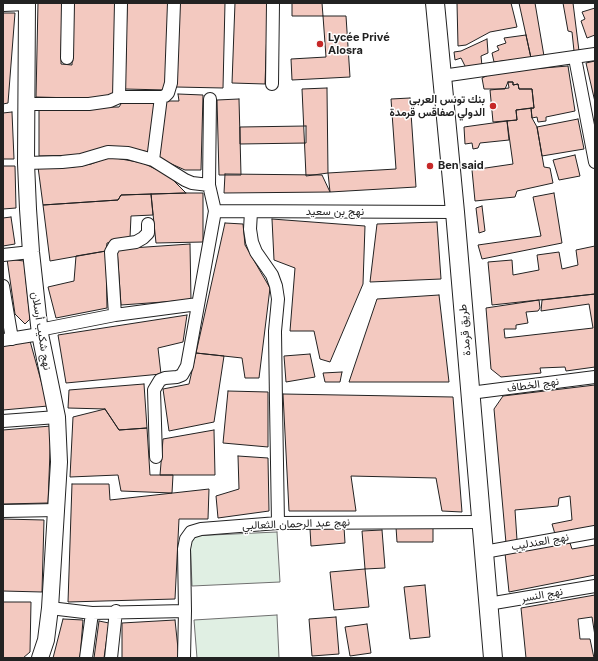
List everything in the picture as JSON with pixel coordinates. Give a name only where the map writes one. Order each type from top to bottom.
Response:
[{"type":"main road","name":"طريق قرمدة","points":[[435,3],[482,522],[492,658]]},
{"type":"street","points":[[67,58],[68,3]]},
{"type":"street","points":[[118,97],[121,3]]},
{"type":"street","points":[[26,104],[89,104],[110,101],[118,97],[161,97],[168,93],[171,83],[174,3]]},
{"type":"street","points":[[272,84],[273,3]]},
{"type":"street","points":[[3,5],[27,4]]},
{"type":"street","name":"نهج شكيب أرسلان","points":[[27,4],[26,163],[31,252],[40,332],[57,417],[59,462],[50,608],[46,640],[40,658]]},
{"type":"street","points":[[442,76],[595,54]]},
{"type":"street","points":[[575,58],[595,162]]},
{"type":"street","points":[[153,160],[161,97]]},
{"type":"street","points":[[156,457],[154,390],[160,380],[182,374],[187,366],[215,211],[209,185],[210,99]]},
{"type":"street","points":[[26,163],[80,160],[108,152],[128,153],[153,160],[185,180],[200,185],[209,185]]},
{"type":"street","name":"نهج بن سعيد","points":[[215,211],[455,212]]},
{"type":"street","points":[[251,212],[250,229],[252,242],[256,252],[272,275],[276,286],[278,299],[276,331],[278,523]]},
{"type":"street","points":[[115,315],[111,252],[115,245],[136,242],[143,238],[148,233],[148,224]]},
{"type":"street","points":[[3,255],[31,252]]},
{"type":"street","points":[[3,286],[8,340],[115,315],[198,304]]},
{"type":"street","name":"نهج الخطاف","points":[[470,393],[595,377]]},
{"type":"street","points":[[3,421],[57,417]]},
{"type":"street","points":[[3,511],[57,510]]},
{"type":"street","name":"نهج عبد الرحمان الثعالبي","points":[[185,610],[184,549],[186,539],[191,532],[201,529],[278,523],[482,522]]},
{"type":"street","name":"نهج العندليب","points":[[484,552],[595,532]]},
{"type":"street","name":"نهج النسر","points":[[488,604],[595,586]]},
{"type":"street","points":[[50,608],[92,612],[185,610],[184,658]]},
{"type":"street","points":[[86,658],[92,612]]},
{"type":"street","points":[[111,658],[116,612]]},
{"type":"green space","points":[[277,532],[280,582],[192,586],[190,536]]},
{"type":"green space","points":[[277,615],[279,658],[197,658],[194,620]]},
{"type":"building","points":[[38,3],[62,3],[61,64],[72,65],[73,3],[118,3],[116,99],[36,97]]},
{"type":"building","points":[[127,3],[168,3],[166,90],[125,89]]},
{"type":"building","points":[[178,3],[225,3],[223,88],[176,87]]},
{"type":"building","points":[[235,3],[268,3],[265,84],[232,83]]},
{"type":"building","points":[[292,3],[322,3],[323,16],[292,16]]},
{"type":"building","points":[[457,3],[511,3],[517,27],[490,32],[466,45],[458,46]]},
{"type":"building","points":[[519,3],[535,3],[544,56],[531,58]]},
{"type":"building","points":[[563,3],[573,3],[579,51],[574,51],[572,32],[568,31]]},
{"type":"building","points":[[595,8],[595,35],[587,38],[581,21],[585,19],[582,12]]},
{"type":"building","points":[[3,13],[15,13],[8,103],[3,104]]},
{"type":"building","points":[[323,16],[346,16],[350,77],[292,80],[291,59],[326,57]]},
{"type":"building","points":[[526,35],[531,58],[494,62],[492,53],[499,50],[497,46],[506,43],[504,38]]},
{"type":"building","points":[[487,39],[488,53],[481,56],[482,66],[466,68],[461,58],[455,60],[454,52],[461,51]]},
{"type":"building","points":[[595,61],[595,102],[586,63]]},
{"type":"building","points":[[568,66],[575,111],[546,117],[546,121],[538,122],[537,117],[532,118],[531,108],[534,108],[532,89],[519,89],[518,84],[513,85],[513,82],[508,82],[505,89],[484,89],[482,78],[495,72]]},
{"type":"building","points":[[508,82],[513,82],[513,85],[518,84],[519,89],[532,89],[534,108],[516,110],[517,120],[493,122],[490,90],[509,88]]},
{"type":"building","points":[[327,88],[328,173],[306,176],[302,89]]},
{"type":"building","points":[[178,94],[203,95],[201,170],[185,170],[158,158],[166,101],[179,101]]},
{"type":"building","points":[[410,98],[416,187],[330,192],[328,173],[396,169],[391,99]]},
{"type":"building","points":[[239,99],[241,175],[219,175],[217,100]]},
{"type":"building","points":[[123,101],[157,102],[149,152],[132,149],[85,155],[39,156],[39,108],[119,107]]},
{"type":"building","points":[[531,108],[532,118],[537,127],[544,167],[550,168],[553,183],[517,191],[515,197],[475,201],[472,170],[513,164],[507,121],[517,120],[516,110]]},
{"type":"building","points":[[12,112],[14,159],[3,159],[3,113]]},
{"type":"building","points":[[578,119],[584,149],[542,156],[537,127]]},
{"type":"building","points":[[507,121],[509,140],[480,143],[478,148],[473,149],[472,143],[465,144],[464,127]]},
{"type":"building","points":[[306,126],[306,143],[240,144],[240,127]]},
{"type":"building","points":[[575,155],[580,176],[559,180],[553,160]]},
{"type":"building","points":[[110,157],[143,163],[168,175],[186,193],[121,195],[118,200],[43,205],[38,167],[73,167],[91,164]]},
{"type":"building","points":[[3,166],[15,166],[16,208],[3,209]]},
{"type":"building","points":[[225,174],[322,175],[330,192],[224,193]]},
{"type":"building","points":[[203,193],[203,242],[156,243],[151,194]]},
{"type":"building","points":[[554,193],[562,243],[482,259],[478,245],[541,236],[533,197]]},
{"type":"building","points":[[151,194],[153,215],[131,216],[130,238],[107,243],[106,251],[50,261],[43,205],[118,200],[121,195]]},
{"type":"building","points":[[482,206],[485,231],[479,233],[476,208]]},
{"type":"building","points":[[11,217],[15,244],[3,246],[3,218]]},
{"type":"building","points":[[272,219],[365,226],[363,284],[330,362],[320,359],[314,331],[290,331],[295,268],[274,260]]},
{"type":"building","points":[[437,222],[441,279],[370,282],[377,224]]},
{"type":"building","points":[[225,223],[243,224],[245,245],[270,288],[259,378],[245,378],[242,358],[196,353]]},
{"type":"building","points":[[190,244],[191,300],[121,305],[117,249]]},
{"type":"building","points":[[595,246],[595,294],[492,305],[488,262],[512,260],[513,275],[539,270],[537,255],[559,252],[562,269],[578,265],[576,250]]},
{"type":"building","points":[[106,251],[107,308],[56,318],[48,287],[74,281],[76,256]]},
{"type":"building","points":[[7,259],[24,261],[30,319],[25,324],[15,314]]},
{"type":"building","points":[[595,294],[595,367],[566,371],[565,367],[540,368],[541,373],[501,377],[491,369],[486,308],[539,300],[540,308],[538,311],[526,312],[528,323],[516,325],[516,329],[504,329],[505,338],[593,328],[589,304],[541,311],[542,300]]},
{"type":"building","points":[[439,295],[449,382],[349,382],[377,299]]},
{"type":"building","points":[[187,315],[183,342],[158,348],[161,374],[66,383],[58,335]]},
{"type":"building","points":[[30,341],[48,406],[3,410],[3,346]]},
{"type":"building","points":[[196,353],[224,356],[214,422],[169,431],[163,389],[189,384]]},
{"type":"building","points":[[310,354],[315,377],[286,382],[284,356]]},
{"type":"building","points":[[342,372],[340,382],[325,382],[323,373]]},
{"type":"building","points":[[144,384],[147,428],[119,430],[105,409],[68,408],[69,390]]},
{"type":"building","points":[[595,385],[595,526],[555,534],[552,524],[572,520],[570,496],[559,498],[558,506],[515,510],[517,540],[506,543],[494,409],[503,396]]},
{"type":"building","points":[[228,391],[268,392],[268,447],[223,443]]},
{"type":"building","points":[[283,394],[453,397],[462,512],[442,511],[436,478],[351,476],[356,511],[289,511]]},
{"type":"building","points":[[105,409],[119,430],[147,428],[150,475],[173,475],[172,493],[121,491],[118,475],[70,477],[73,417]]},
{"type":"building","points":[[51,426],[48,503],[3,504],[3,430]]},
{"type":"building","points":[[214,430],[215,475],[160,475],[163,439]]},
{"type":"building","points":[[238,456],[268,458],[269,511],[218,518],[216,496],[239,489]]},
{"type":"building","points":[[72,484],[109,484],[110,500],[209,489],[208,519],[179,519],[175,599],[68,602]]},
{"type":"building","points":[[3,519],[44,520],[42,592],[3,591]]},
{"type":"building","points":[[344,527],[345,543],[311,546],[310,529]]},
{"type":"building","points":[[396,527],[433,527],[433,542],[397,542]]},
{"type":"building","points":[[382,530],[385,568],[365,569],[362,531]]},
{"type":"building","points":[[570,543],[572,549],[595,545],[595,575],[509,592],[505,553]]},
{"type":"building","points":[[365,569],[369,607],[334,610],[330,572]]},
{"type":"building","points":[[425,585],[430,637],[410,639],[404,587]]},
{"type":"building","points":[[595,595],[595,636],[592,617],[578,619],[580,639],[590,639],[594,658],[526,658],[521,608]]},
{"type":"building","points":[[3,602],[31,602],[30,652],[23,658],[3,658]]},
{"type":"building","points":[[336,617],[339,654],[312,656],[309,619]]},
{"type":"building","points":[[63,619],[83,620],[80,658],[53,658]]},
{"type":"building","points":[[175,620],[179,658],[122,658],[122,623]]},
{"type":"building","points":[[99,621],[109,623],[104,658],[94,658]]},
{"type":"building","points":[[367,624],[371,653],[350,656],[345,627]]},
{"type":"place","name":"Lycée Privé Alosra","points":[[320,44]]},
{"type":"place","name":"بنك تونس العربي الدولي صفاقس قرمدة","points":[[493,106]]},
{"type":"place","name":"Ben said","points":[[430,166]]}]
